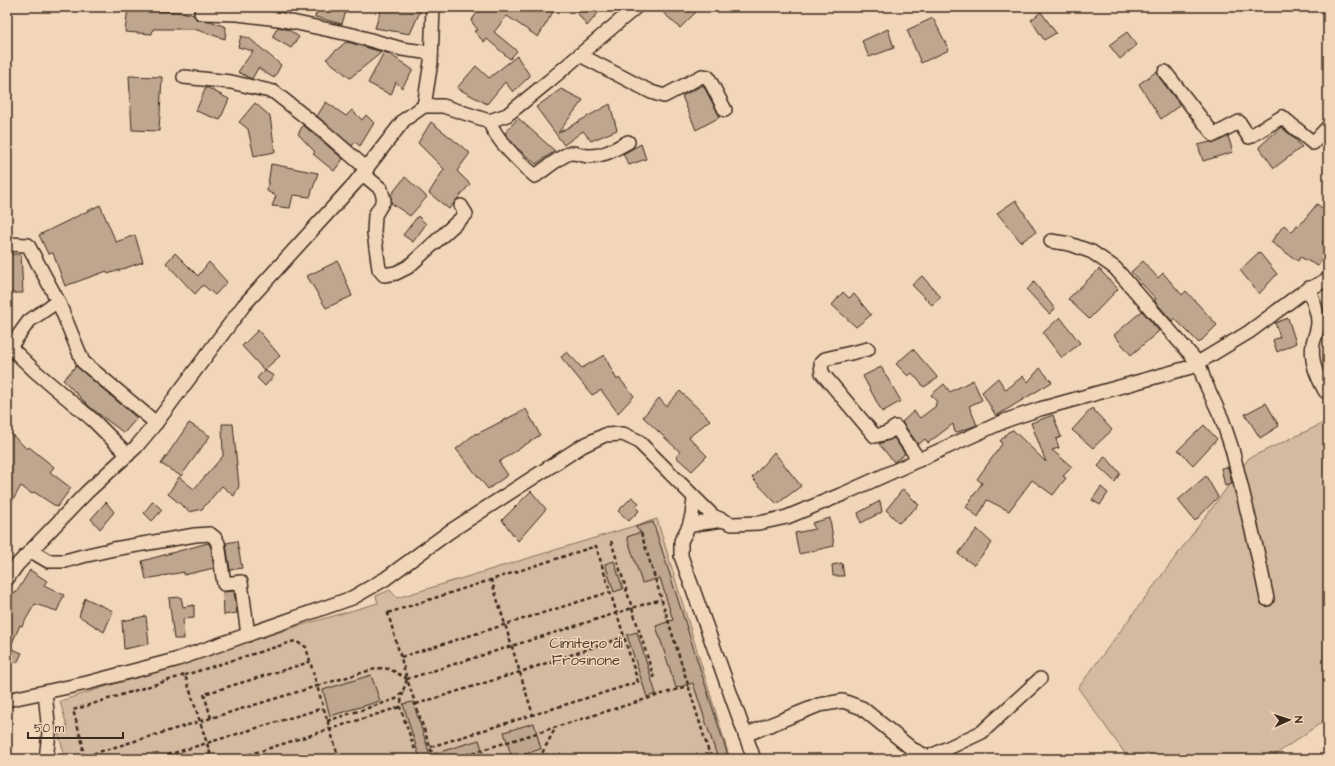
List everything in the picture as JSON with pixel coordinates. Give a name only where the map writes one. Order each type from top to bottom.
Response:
[{"type":"street","points":[[424,106],[431,53],[433,7]]},
{"type":"street","points":[[7,579],[17,565],[31,550],[87,492],[128,455],[156,423],[244,305],[365,171],[404,120],[424,106],[443,106],[489,121],[507,115],[580,56],[636,7]]},
{"type":"street","points":[[201,13],[238,14],[278,20],[353,35],[402,49],[431,53]]},
{"type":"street","points":[[580,56],[651,92],[664,96],[702,76],[708,77],[725,110]]},
{"type":"street","points":[[1165,72],[1214,135],[1239,122],[1249,137],[1282,117],[1313,143],[1328,127]]},
{"type":"street","points":[[184,77],[231,82],[274,92],[322,130],[365,171],[381,189],[384,200],[374,215],[374,233],[379,269],[384,275],[396,274],[408,267],[444,235],[466,214],[461,206]]},
{"type":"street","points":[[489,121],[493,131],[525,168],[535,176],[559,159],[571,153],[587,156],[599,156],[628,142]]},
{"type":"street","points":[[1051,241],[1070,244],[1092,252],[1114,268],[1186,348],[1198,364],[1225,425],[1257,551],[1267,599]]},
{"type":"street","points":[[7,244],[28,245],[58,301],[83,362],[156,423]]},
{"type":"street","points":[[7,700],[87,683],[175,660],[352,598],[385,579],[449,532],[582,446],[605,435],[623,434],[638,441],[694,499],[713,516],[732,524],[760,523],[787,517],[843,494],[1007,420],[1040,409],[1191,368],[1249,332],[1309,288],[1328,279]]},
{"type":"street","points":[[1309,288],[1318,320],[1318,328],[1313,345],[1313,362],[1320,382],[1325,391],[1328,390]]},
{"type":"street","points":[[58,301],[29,321],[8,348],[93,420],[128,455]]},
{"type":"street","points":[[868,350],[825,359],[821,363],[822,373],[875,436],[887,433],[896,427],[919,460]]},
{"type":"street","points":[[694,499],[689,526],[682,541],[681,556],[754,759]]},
{"type":"street","points":[[689,526],[724,520]]},
{"type":"street","points":[[31,550],[48,560],[64,561],[83,556],[195,535],[210,534],[218,543],[224,584],[241,582],[248,635]]},
{"type":"street","points":[[745,736],[819,705],[843,701],[862,708],[912,749],[930,758],[982,732],[1040,679]]},
{"type":"street","points":[[45,692],[49,733],[46,759]]},
{"type":"path","points":[[641,533],[711,759]]},
{"type":"path","points":[[611,541],[654,678]]},
{"type":"path","points":[[430,747],[638,682],[596,546],[387,612],[408,679],[416,704],[430,747],[434,759]]},
{"type":"path","points":[[491,579],[533,715]]},
{"type":"path","points":[[401,657],[505,623],[610,592]]},
{"type":"path","points":[[339,759],[329,729],[327,721],[323,708],[317,686],[310,662],[306,647],[295,641],[73,710],[83,745],[82,758],[200,721],[211,718],[317,686],[371,670],[381,668],[390,669],[408,679],[661,599]]},
{"type":"path","points":[[416,704],[520,672],[624,637]]},
{"type":"path","points":[[211,718],[204,694],[310,662]]},
{"type":"path","points":[[185,675],[212,759]]},
{"type":"path","points":[[408,679],[403,691],[400,707],[415,750]]},
{"type":"path","points":[[453,759],[688,686]]},
{"type":"path","points":[[327,721],[396,699],[403,691]]},
{"type":"path","points":[[235,759],[400,707]]},
{"type":"path","points":[[154,759],[323,708]]},
{"type":"path","points":[[540,759],[556,727]]},
{"type":"green space","points":[[1328,421],[1328,718],[1269,759],[1129,759],[1078,688],[1249,458]]},
{"type":"green space","name":"Cimitero di Frosinone","points":[[657,519],[730,759],[66,759],[58,733],[68,730],[60,701],[302,625],[378,603],[376,596],[390,590],[397,598]]},
{"type":"building","points":[[128,7],[157,7],[156,11],[182,12],[194,15],[197,20],[210,21],[226,27],[225,39],[194,29],[153,29],[152,34],[125,32]]},
{"type":"building","points":[[317,7],[347,7],[342,24],[315,17]]},
{"type":"building","points":[[382,7],[422,7],[410,34],[375,28]]},
{"type":"building","points":[[481,7],[547,7],[553,12],[538,37],[507,16],[494,32],[517,51],[510,59],[487,39],[484,42],[474,31],[478,30],[471,21]]},
{"type":"building","points":[[573,7],[603,7],[587,26]]},
{"type":"building","points":[[657,7],[701,7],[680,28]]},
{"type":"building","points":[[1041,12],[1056,33],[1044,40],[1031,20]]},
{"type":"building","points":[[933,18],[949,50],[921,63],[907,30]]},
{"type":"building","points":[[278,27],[289,30],[299,37],[291,48],[272,37]]},
{"type":"building","points":[[888,29],[894,48],[869,57],[862,41]]},
{"type":"building","points":[[1127,32],[1137,45],[1120,59],[1109,45]]},
{"type":"building","points":[[241,36],[249,38],[281,65],[274,78],[258,68],[252,79],[238,72],[253,51],[238,47]]},
{"type":"building","points":[[346,42],[382,52],[350,78],[326,59]]},
{"type":"building","points":[[384,52],[390,54],[413,70],[402,88],[396,82],[391,95],[368,83]]},
{"type":"building","points":[[517,56],[530,76],[513,92],[505,82],[487,104],[457,88],[476,66],[489,78]]},
{"type":"building","points":[[1157,71],[1159,77],[1180,105],[1161,119],[1139,84]]},
{"type":"building","points":[[129,76],[162,77],[159,131],[132,130]]},
{"type":"building","points":[[703,85],[720,117],[696,130],[682,96]]},
{"type":"building","points":[[206,87],[229,99],[220,120],[196,111]]},
{"type":"building","points":[[561,89],[583,100],[558,133],[610,104],[617,130],[591,141],[583,131],[564,145],[536,107]]},
{"type":"building","points":[[326,102],[346,116],[352,110],[362,120],[366,115],[374,123],[360,146],[355,142],[352,146],[317,116]]},
{"type":"building","points":[[255,103],[270,116],[275,152],[254,156],[248,129],[239,122]]},
{"type":"building","points":[[518,118],[555,151],[536,164],[516,147],[505,133]]},
{"type":"building","points":[[431,122],[470,153],[457,171],[470,184],[449,209],[429,193],[444,169],[418,143]]},
{"type":"building","points":[[303,125],[343,159],[334,171],[313,154],[315,152],[298,134]]},
{"type":"building","points":[[1281,127],[1302,147],[1274,168],[1259,147]]},
{"type":"building","points":[[1228,136],[1233,152],[1203,161],[1198,145],[1210,142],[1214,143]]},
{"type":"building","points":[[641,144],[646,159],[629,165],[623,154]]},
{"type":"building","points":[[271,164],[318,173],[310,197],[293,195],[290,208],[272,206],[276,196],[267,191]]},
{"type":"building","points":[[405,177],[427,197],[410,216],[391,203],[391,195]]},
{"type":"building","points":[[1016,200],[1036,232],[1021,242],[997,213]]},
{"type":"building","points":[[1328,202],[1328,235],[1322,242],[1328,246],[1328,250],[1318,266],[1300,257],[1298,261],[1271,242],[1284,225],[1292,232],[1297,225],[1299,226],[1317,204],[1322,208]]},
{"type":"building","points":[[100,205],[116,242],[135,235],[143,262],[108,274],[107,271],[65,286],[53,253],[48,254],[39,235]]},
{"type":"building","points":[[418,216],[426,224],[413,242],[403,235]]},
{"type":"building","points":[[1259,252],[1277,274],[1259,294],[1240,270]]},
{"type":"building","points":[[175,253],[198,276],[209,262],[227,282],[215,295],[203,285],[195,294],[166,263]]},
{"type":"building","points":[[7,254],[21,254],[23,293],[7,293]]},
{"type":"building","points":[[338,261],[352,296],[326,308],[307,276]]},
{"type":"building","points":[[1143,261],[1158,278],[1163,273],[1182,295],[1186,291],[1217,325],[1199,343],[1174,318],[1172,321],[1154,300],[1156,299],[1131,272]]},
{"type":"building","points":[[1099,269],[1118,289],[1089,319],[1068,299]]},
{"type":"building","points":[[922,276],[941,297],[932,305],[912,285]]},
{"type":"building","points":[[1034,282],[1055,309],[1049,314],[1027,290]]},
{"type":"building","points":[[843,292],[849,298],[854,294],[871,315],[856,327],[832,305]]},
{"type":"building","points":[[1142,311],[1159,331],[1131,355],[1114,335]]},
{"type":"building","points":[[1060,317],[1080,343],[1062,358],[1043,333]]},
{"type":"building","points":[[1288,318],[1296,343],[1277,352],[1273,340],[1280,337],[1275,323]]},
{"type":"building","points":[[258,330],[280,356],[264,370],[242,346]]},
{"type":"building","points":[[913,349],[938,378],[924,387],[912,373],[908,376],[896,364]]},
{"type":"building","points":[[567,352],[582,368],[604,355],[617,380],[619,378],[634,396],[618,413],[601,390],[592,395],[561,357]]},
{"type":"building","points":[[76,366],[137,418],[124,433],[91,408],[63,380]]},
{"type":"building","points":[[881,367],[901,401],[882,412],[863,376]]},
{"type":"building","points":[[1040,368],[1052,382],[996,416],[982,392],[998,378],[1006,390],[1023,376],[1028,382]]},
{"type":"building","points":[[264,370],[274,376],[265,386],[257,378]]},
{"type":"building","points":[[973,380],[982,400],[969,406],[977,425],[955,433],[953,424],[928,443],[925,439],[919,444],[917,443],[902,422],[914,411],[920,418],[936,406],[935,404],[937,402],[931,395],[944,384],[950,392]]},
{"type":"building","points":[[680,391],[710,420],[689,437],[707,456],[692,471],[676,457],[680,452],[643,417],[659,398],[666,406]]},
{"type":"building","points":[[1266,403],[1279,426],[1260,438],[1245,414]]},
{"type":"building","points":[[1092,408],[1112,430],[1093,448],[1072,430]]},
{"type":"building","points":[[526,409],[540,435],[499,462],[508,475],[488,489],[456,449],[476,433],[477,434]]},
{"type":"building","points":[[1053,415],[1061,437],[1056,439],[1059,448],[1052,450],[1072,467],[1063,476],[1066,478],[1053,495],[1032,480],[1009,511],[987,500],[978,517],[966,507],[982,483],[977,479],[1002,444],[1000,441],[1008,432],[1013,430],[1046,462],[1031,423]]},
{"type":"building","points":[[189,423],[210,436],[181,476],[161,464]]},
{"type":"building","points":[[222,424],[233,424],[239,486],[234,496],[222,486],[202,509],[190,512],[168,494],[179,477],[194,489],[223,456]]},
{"type":"building","points":[[1204,425],[1217,439],[1193,465],[1178,450]]},
{"type":"building","points":[[7,430],[27,449],[29,447],[54,467],[50,472],[71,488],[57,507],[34,492],[32,494],[21,486],[7,510]]},
{"type":"building","points":[[894,438],[905,454],[894,462],[879,444]]},
{"type":"building","points":[[774,452],[801,486],[777,504],[752,478]]},
{"type":"building","points":[[1105,456],[1120,473],[1115,482],[1098,466]]},
{"type":"building","points":[[1228,467],[1232,484],[1225,486],[1221,468]]},
{"type":"building","points":[[1206,476],[1218,497],[1195,521],[1178,500]]},
{"type":"building","points":[[1101,487],[1108,493],[1100,505],[1092,500]]},
{"type":"building","points":[[903,489],[919,505],[899,523],[886,510]]},
{"type":"building","points":[[531,491],[546,509],[518,541],[502,520]]},
{"type":"building","points":[[632,497],[639,503],[636,507],[639,511],[629,521],[618,511]]},
{"type":"building","points":[[153,501],[162,510],[152,521],[144,513]]},
{"type":"building","points":[[880,501],[882,512],[861,523],[858,513]]},
{"type":"building","points":[[106,502],[114,512],[100,529],[91,519]]},
{"type":"building","points":[[830,518],[834,546],[799,554],[795,533],[815,529],[812,523]]},
{"type":"building","points":[[653,522],[729,759],[718,759],[693,683],[676,688],[656,626],[673,620],[660,578],[642,583],[627,537],[641,532],[635,527]]},
{"type":"building","points":[[977,529],[992,543],[974,565],[958,554]]},
{"type":"building","points":[[237,541],[242,568],[230,570],[226,543]]},
{"type":"building","points":[[208,543],[211,547],[214,568],[184,575],[184,572],[146,579],[142,561]]},
{"type":"building","points":[[614,561],[623,589],[614,592],[605,564]]},
{"type":"building","points":[[842,563],[844,576],[833,576],[832,565]]},
{"type":"building","points":[[30,570],[47,581],[44,585],[64,595],[57,611],[35,604],[22,626],[20,625],[10,648],[22,653],[17,663],[7,658],[7,602],[14,592],[16,593]]},
{"type":"building","points":[[234,591],[237,613],[224,615],[223,592]]},
{"type":"building","points":[[181,597],[183,607],[194,605],[194,618],[183,619],[184,639],[174,639],[169,598]]},
{"type":"building","points":[[85,598],[113,611],[104,632],[79,616]]},
{"type":"building","points":[[146,616],[149,644],[124,649],[122,621]]},
{"type":"building","points":[[637,632],[656,694],[647,697],[627,635]]},
{"type":"building","points":[[371,675],[380,701],[330,716],[323,690]]},
{"type":"building","points":[[413,702],[430,755],[479,740],[485,759],[420,759],[403,704]]},
{"type":"building","points":[[534,723],[541,749],[512,758],[504,732]]}]
